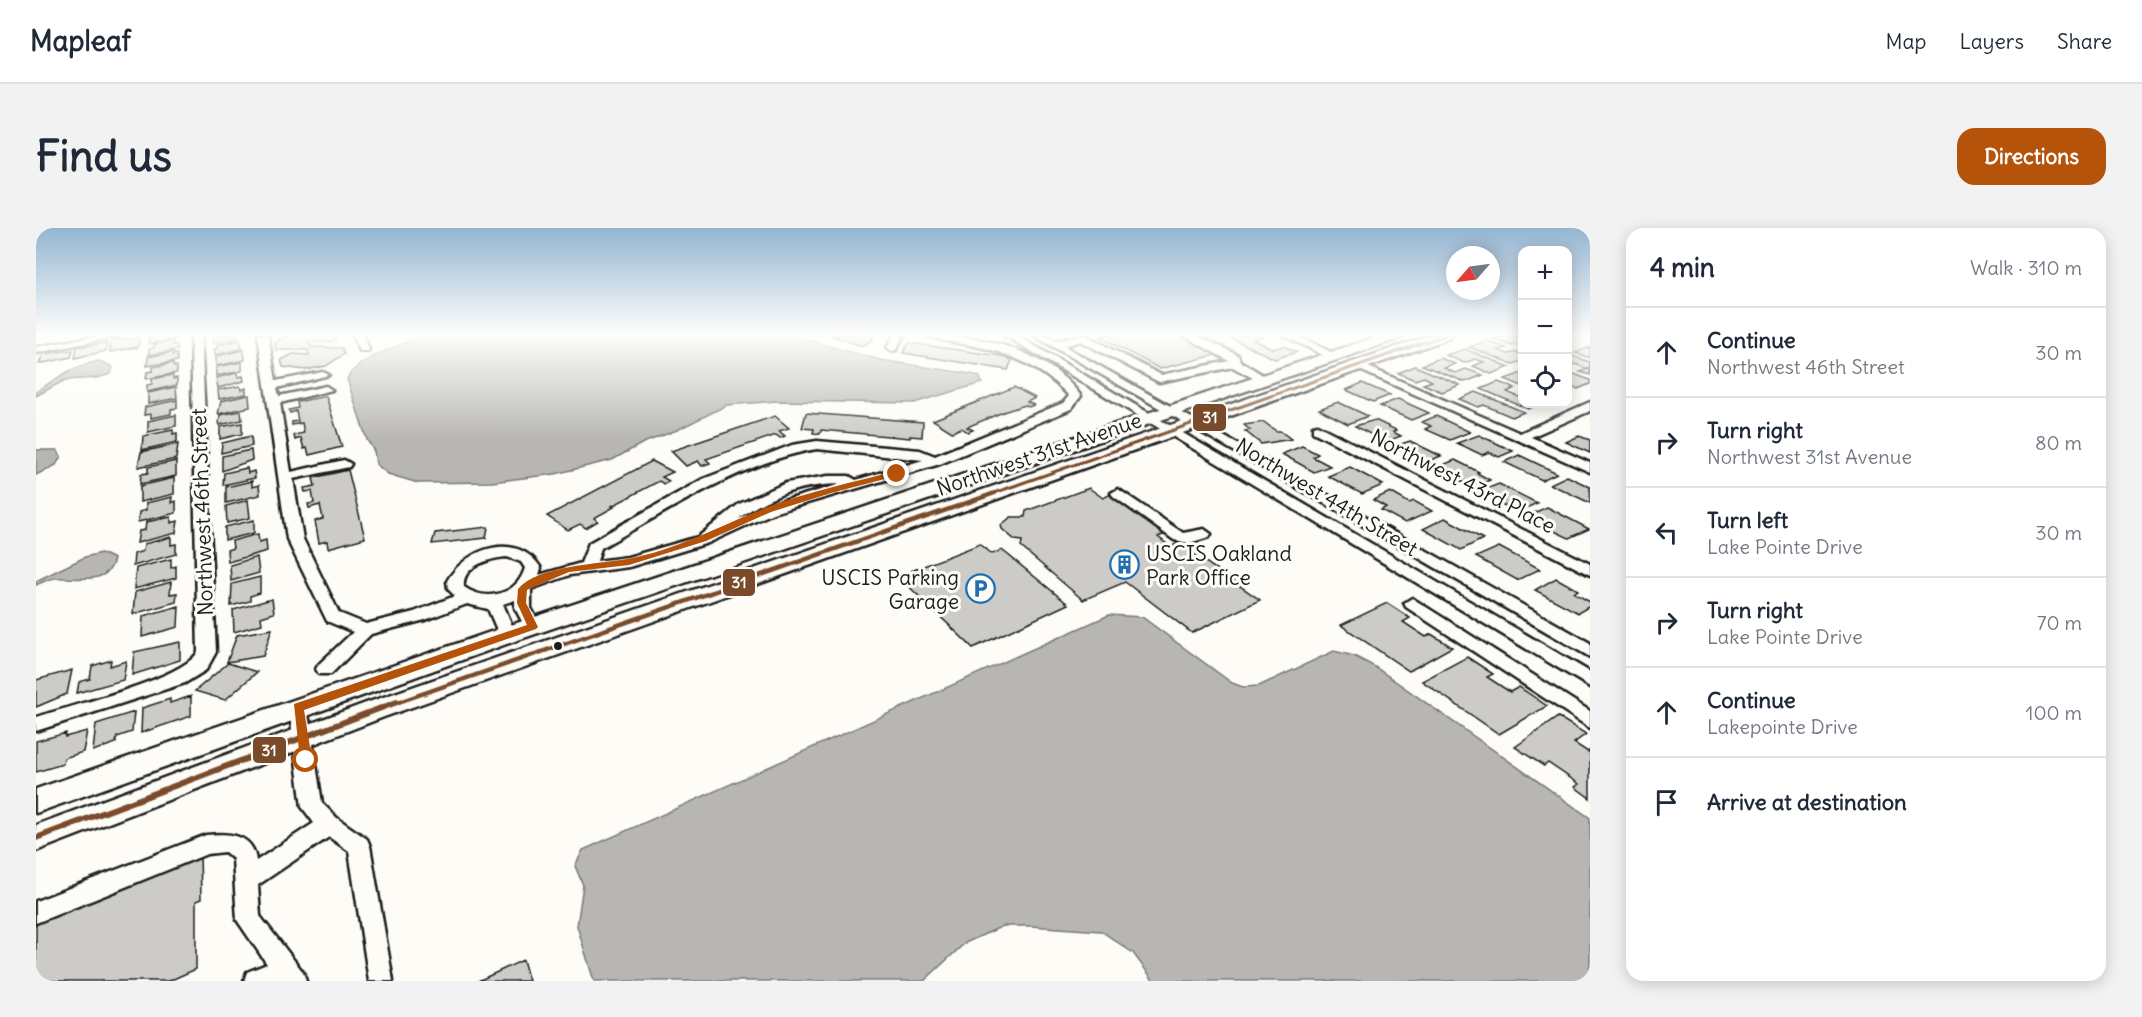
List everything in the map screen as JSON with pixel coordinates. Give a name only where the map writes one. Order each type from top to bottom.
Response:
[{"type":"main road","name":"Northwest 31st Avenue","points":[[36,801],[507,635],[1289,370]]},
{"type":"main road","name":"Northwest 31st Avenue","points":[[36,838],[303,736],[1169,429],[1342,370]]},
{"type":"street","name":"Northwest 46th Street","points":[[36,724],[179,678],[200,665],[207,652],[197,370]]},
{"type":"street","points":[[268,370],[295,539],[333,617],[365,630]]},
{"type":"street","points":[[487,602],[503,599],[525,587],[568,570],[629,562],[703,540],[768,510],[935,462],[1067,406],[1075,396],[1064,381],[1046,370]]},
{"type":"street","name":"Northwest 44th Street","points":[[1075,370],[1158,414],[1189,423],[1590,651]]},
{"type":"street","name":"Northwest 44th Street","points":[[1093,370],[1158,414],[1169,429],[1590,680]]},
{"type":"street","points":[[1143,370],[1159,379],[1201,370]]},
{"type":"street","points":[[1246,370],[1262,379]]},
{"type":"street","points":[[1369,370],[1590,468]]},
{"type":"street","points":[[270,386],[323,375]]},
{"type":"street","points":[[272,401],[326,390]]},
{"type":"street","points":[[1521,437],[1590,406]]},
{"type":"street","name":"Northwest 43rd Place","points":[[1317,429],[1590,570]]},
{"type":"street","points":[[588,566],[594,546],[708,482],[797,448],[817,445],[920,454],[935,462]]},
{"type":"street","points":[[285,477],[344,464]]},
{"type":"street","points":[[1118,493],[1179,537],[1189,538],[1204,534]]},
{"type":"street","points":[[507,635],[495,606],[466,598],[456,589],[455,581],[460,570],[478,558],[508,552],[528,557],[534,567],[534,575],[525,587],[523,608],[533,627]]},
{"type":"street","points":[[1396,564],[1417,552]]},
{"type":"street","points":[[534,567],[568,570]]},
{"type":"street","points":[[326,669],[365,630],[419,616],[466,598]]},
{"type":"street","points":[[1412,603],[1590,721]]},
{"type":"street","points":[[298,707],[312,807],[330,825],[359,846],[381,981]]},
{"type":"street","points":[[246,880],[330,825]]},
{"type":"street","points":[[36,912],[206,845],[229,842],[244,854],[249,920],[289,975],[256,981]]},
{"type":"shaded area","points":[[72,370],[112,370],[111,374],[97,378],[65,380],[36,396],[36,392]]},
{"type":"shaded area","points":[[946,370],[980,377],[982,383],[914,403],[777,401],[727,405],[677,430],[643,443],[612,460],[555,474],[492,482],[418,483],[388,474],[376,464],[374,451],[367,440],[347,379],[352,371]]},
{"type":"shaded area","points":[[36,450],[57,450],[61,456],[56,465],[36,475]]},
{"type":"shaded area","points":[[101,553],[114,559],[107,573],[101,576],[87,579],[56,578],[36,585],[36,581],[85,557]]},
{"type":"shaded area","points":[[1109,615],[1142,617],[1232,683],[1243,687],[1259,686],[1334,651],[1354,656],[1375,667],[1590,818],[1590,981],[1154,981],[1133,953],[1101,931],[1003,926],[965,943],[924,981],[594,981],[577,926],[583,885],[575,866],[583,850]]},
{"type":"building","points":[[177,370],[177,373],[146,379],[147,372]]},
{"type":"building","points":[[216,370],[242,370],[242,371],[216,376]]},
{"type":"building","points":[[1405,370],[1425,370],[1460,385],[1442,392],[1423,384],[1432,381],[1424,377],[1415,380],[1398,373]]},
{"type":"building","points":[[1435,370],[1449,370],[1455,373],[1469,370],[1483,375],[1465,382]]},
{"type":"building","points":[[1482,370],[1501,370],[1491,374]]},
{"type":"building","points":[[1590,370],[1590,375],[1580,372]]},
{"type":"building","points":[[237,373],[238,377],[243,376],[244,381],[218,388],[216,378]]},
{"type":"building","points":[[1518,374],[1518,384],[1505,379]]},
{"type":"building","points":[[173,375],[173,379],[177,378],[177,385],[147,392],[147,385],[152,384],[152,379]]},
{"type":"building","points":[[1572,375],[1590,380],[1590,384],[1578,389],[1572,387]]},
{"type":"building","points":[[1498,382],[1515,388],[1507,392],[1518,397],[1518,405],[1481,389]]},
{"type":"building","points":[[1362,383],[1390,395],[1373,402],[1346,390]]},
{"type":"building","points":[[240,386],[241,390],[246,388],[246,394],[219,399],[218,390]]},
{"type":"building","points":[[176,387],[177,398],[148,404],[148,393]]},
{"type":"building","points":[[1014,387],[1035,398],[1027,402],[1034,405],[1029,407],[1025,405],[1003,412],[967,427],[973,430],[968,432],[961,428],[952,432],[933,420]]},
{"type":"building","points":[[1476,392],[1524,412],[1512,417],[1484,405],[1478,407],[1459,399]]},
{"type":"building","points":[[249,395],[250,407],[218,414],[221,401]]},
{"type":"building","points":[[326,396],[342,447],[309,455],[307,448],[304,449],[301,438],[295,440],[294,435],[304,433],[302,423],[292,425],[292,422],[298,421],[296,411],[290,413],[289,410],[298,408],[297,402]]},
{"type":"building","points":[[1398,399],[1429,413],[1411,420],[1380,406]]},
{"type":"building","points":[[177,400],[177,408],[171,409],[171,414],[151,418],[151,414],[144,415],[145,407]]},
{"type":"building","points":[[1338,402],[1368,416],[1348,424],[1319,409]]},
{"type":"building","points":[[241,411],[242,420],[219,425],[220,415]]},
{"type":"building","points":[[806,413],[923,422],[922,437],[910,436],[910,438],[821,430],[820,434],[813,433],[814,429],[802,428]]},
{"type":"building","points":[[176,415],[176,426],[148,432],[148,421]]},
{"type":"building","points":[[775,416],[789,428],[779,431],[785,436],[780,438],[776,435],[706,459],[710,463],[702,466],[698,461],[686,466],[671,451]]},
{"type":"building","points":[[1436,416],[1470,432],[1450,440],[1425,429],[1431,426],[1422,422]]},
{"type":"building","points":[[1375,420],[1396,430],[1393,432],[1401,436],[1385,442],[1355,426]]},
{"type":"building","points":[[1264,422],[1291,439],[1261,444],[1245,431],[1250,430],[1244,425]]},
{"type":"building","points":[[242,423],[242,434],[220,439],[220,427]]},
{"type":"building","points":[[173,430],[173,434],[177,433],[177,442],[142,450],[143,436]]},
{"type":"building","points":[[1479,435],[1513,451],[1499,457],[1489,452],[1482,455],[1457,443]]},
{"type":"building","points":[[251,436],[252,446],[221,453],[222,443]]},
{"type":"building","points":[[1579,436],[1590,440],[1590,453],[1566,442]]},
{"type":"building","points":[[1410,441],[1441,456],[1421,464],[1395,446]]},
{"type":"building","points":[[178,444],[176,459],[138,467],[141,452]]},
{"type":"building","points":[[1302,446],[1318,454],[1313,457],[1330,466],[1314,472],[1282,454]]},
{"type":"building","points":[[251,450],[252,460],[222,471],[222,456]]},
{"type":"building","points":[[1519,455],[1557,473],[1542,480],[1504,462]]},
{"type":"building","points":[[1455,460],[1490,480],[1475,487],[1433,469]]},
{"type":"building","points":[[176,461],[176,476],[140,484],[141,474],[148,473],[148,467]]},
{"type":"building","points":[[652,461],[673,472],[662,477],[669,481],[664,484],[659,481],[612,506],[614,507],[594,518],[598,521],[586,528],[580,524],[568,530],[547,516]]},
{"type":"building","points":[[1350,467],[1383,485],[1362,494],[1328,476]]},
{"type":"building","points":[[247,468],[248,473],[254,471],[255,478],[223,485],[224,473]]},
{"type":"building","points":[[348,470],[365,538],[328,548],[327,541],[319,543],[315,521],[323,519],[320,505],[309,508],[308,504],[314,503],[312,491],[305,492],[304,488],[315,486],[313,478]]},
{"type":"building","points":[[1567,476],[1590,487],[1590,503],[1550,484]]},
{"type":"building","points":[[174,478],[174,494],[140,502],[140,486]]},
{"type":"building","points":[[252,481],[252,487],[259,485],[260,495],[226,503],[226,487]]},
{"type":"building","points":[[1499,484],[1537,503],[1518,512],[1499,503],[1504,501],[1483,490]]},
{"type":"building","name":"USCIS Oakland Park Office","points":[[1089,488],[1103,498],[1111,494],[1168,533],[1158,537],[1171,547],[1178,543],[1260,600],[1192,633],[1125,582],[1083,600],[1021,547],[1022,541],[1015,540],[1002,529],[1001,525],[1011,517],[1025,517],[1026,511]]},
{"type":"building","points":[[1390,492],[1409,503],[1414,501],[1432,511],[1405,523],[1381,510],[1386,507],[1373,500]]},
{"type":"building","points":[[172,497],[171,503],[176,501],[176,513],[138,522],[139,512],[146,510],[146,503]]},
{"type":"building","points":[[248,500],[250,518],[227,523],[226,506]]},
{"type":"building","points":[[1547,507],[1589,529],[1569,538],[1548,528],[1553,526],[1531,514]]},
{"type":"building","points":[[171,517],[171,523],[178,521],[176,533],[137,543],[139,531],[145,530],[146,522]]},
{"type":"building","points":[[1445,518],[1483,539],[1461,550],[1423,529]]},
{"type":"building","points":[[254,520],[254,533],[225,540],[225,527]]},
{"type":"building","points":[[488,527],[486,538],[432,544],[435,533]]},
{"type":"building","points":[[258,534],[259,542],[266,540],[267,551],[228,562],[227,550],[233,548],[232,541]]},
{"type":"building","points":[[171,537],[171,545],[176,544],[176,554],[133,566],[134,554],[143,551],[144,544]]},
{"type":"building","name":"USCIS Parking Garage","points":[[980,544],[992,554],[1002,550],[1068,604],[973,648],[898,576]]},
{"type":"building","points":[[1499,547],[1540,569],[1517,580],[1476,557]]},
{"type":"building","points":[[257,557],[259,573],[231,581],[230,565]]},
{"type":"building","points":[[171,559],[171,568],[176,566],[176,578],[134,589],[136,568]]},
{"type":"building","points":[[260,577],[260,593],[250,596],[250,601],[231,606],[232,584]]},
{"type":"building","points":[[1556,578],[1578,590],[1574,593],[1590,602],[1590,606],[1578,613],[1535,590]]},
{"type":"building","points":[[171,582],[170,594],[177,593],[176,602],[133,614],[135,592]]},
{"type":"building","points":[[272,599],[274,613],[261,617],[262,624],[234,632],[233,610]]},
{"type":"building","points":[[1387,603],[1410,618],[1403,622],[1426,637],[1431,634],[1452,647],[1409,671],[1341,625]]},
{"type":"building","points":[[179,606],[178,627],[142,637],[143,616]]},
{"type":"building","points":[[272,629],[263,656],[227,662],[237,635]]},
{"type":"building","points":[[180,642],[180,660],[132,675],[134,652]]},
{"type":"building","points":[[1467,657],[1493,674],[1487,677],[1510,692],[1519,687],[1547,706],[1499,734],[1422,681]]},
{"type":"building","points":[[111,660],[110,666],[126,661],[123,680],[77,693],[79,682],[90,679],[92,666]]},
{"type":"building","points":[[228,663],[257,672],[225,700],[195,691]]},
{"type":"building","points":[[72,670],[67,694],[36,707],[36,680]]},
{"type":"building","points":[[191,696],[191,716],[141,733],[142,708],[170,699],[170,703]]},
{"type":"building","points":[[134,712],[132,732],[117,737],[116,743],[93,751],[96,724]]},
{"type":"building","points":[[1558,717],[1586,734],[1574,743],[1588,752],[1590,750],[1590,798],[1575,787],[1579,784],[1548,763],[1544,766],[1515,747]]},
{"type":"building","points":[[87,731],[83,752],[64,758],[63,764],[36,772],[36,741],[66,733],[65,737]]},
{"type":"building","points":[[200,852],[201,899],[196,901],[196,969],[169,981],[36,981],[36,915]]},
{"type":"building","points":[[523,960],[529,981],[478,981]]},
{"type":"transit line","name":"31","points":[[36,838],[375,710],[1345,370]]},
{"type":"place","name":"USCIS Oakland Park Office","points":[[1125,565]]},
{"type":"place","name":"USCIS Parking Garage","points":[[980,589]]},
{"type":"route","points":[[306,760],[298,707],[533,627],[522,603],[523,589],[527,585],[568,570],[629,562],[703,540],[768,510],[828,491],[897,474]]}]
